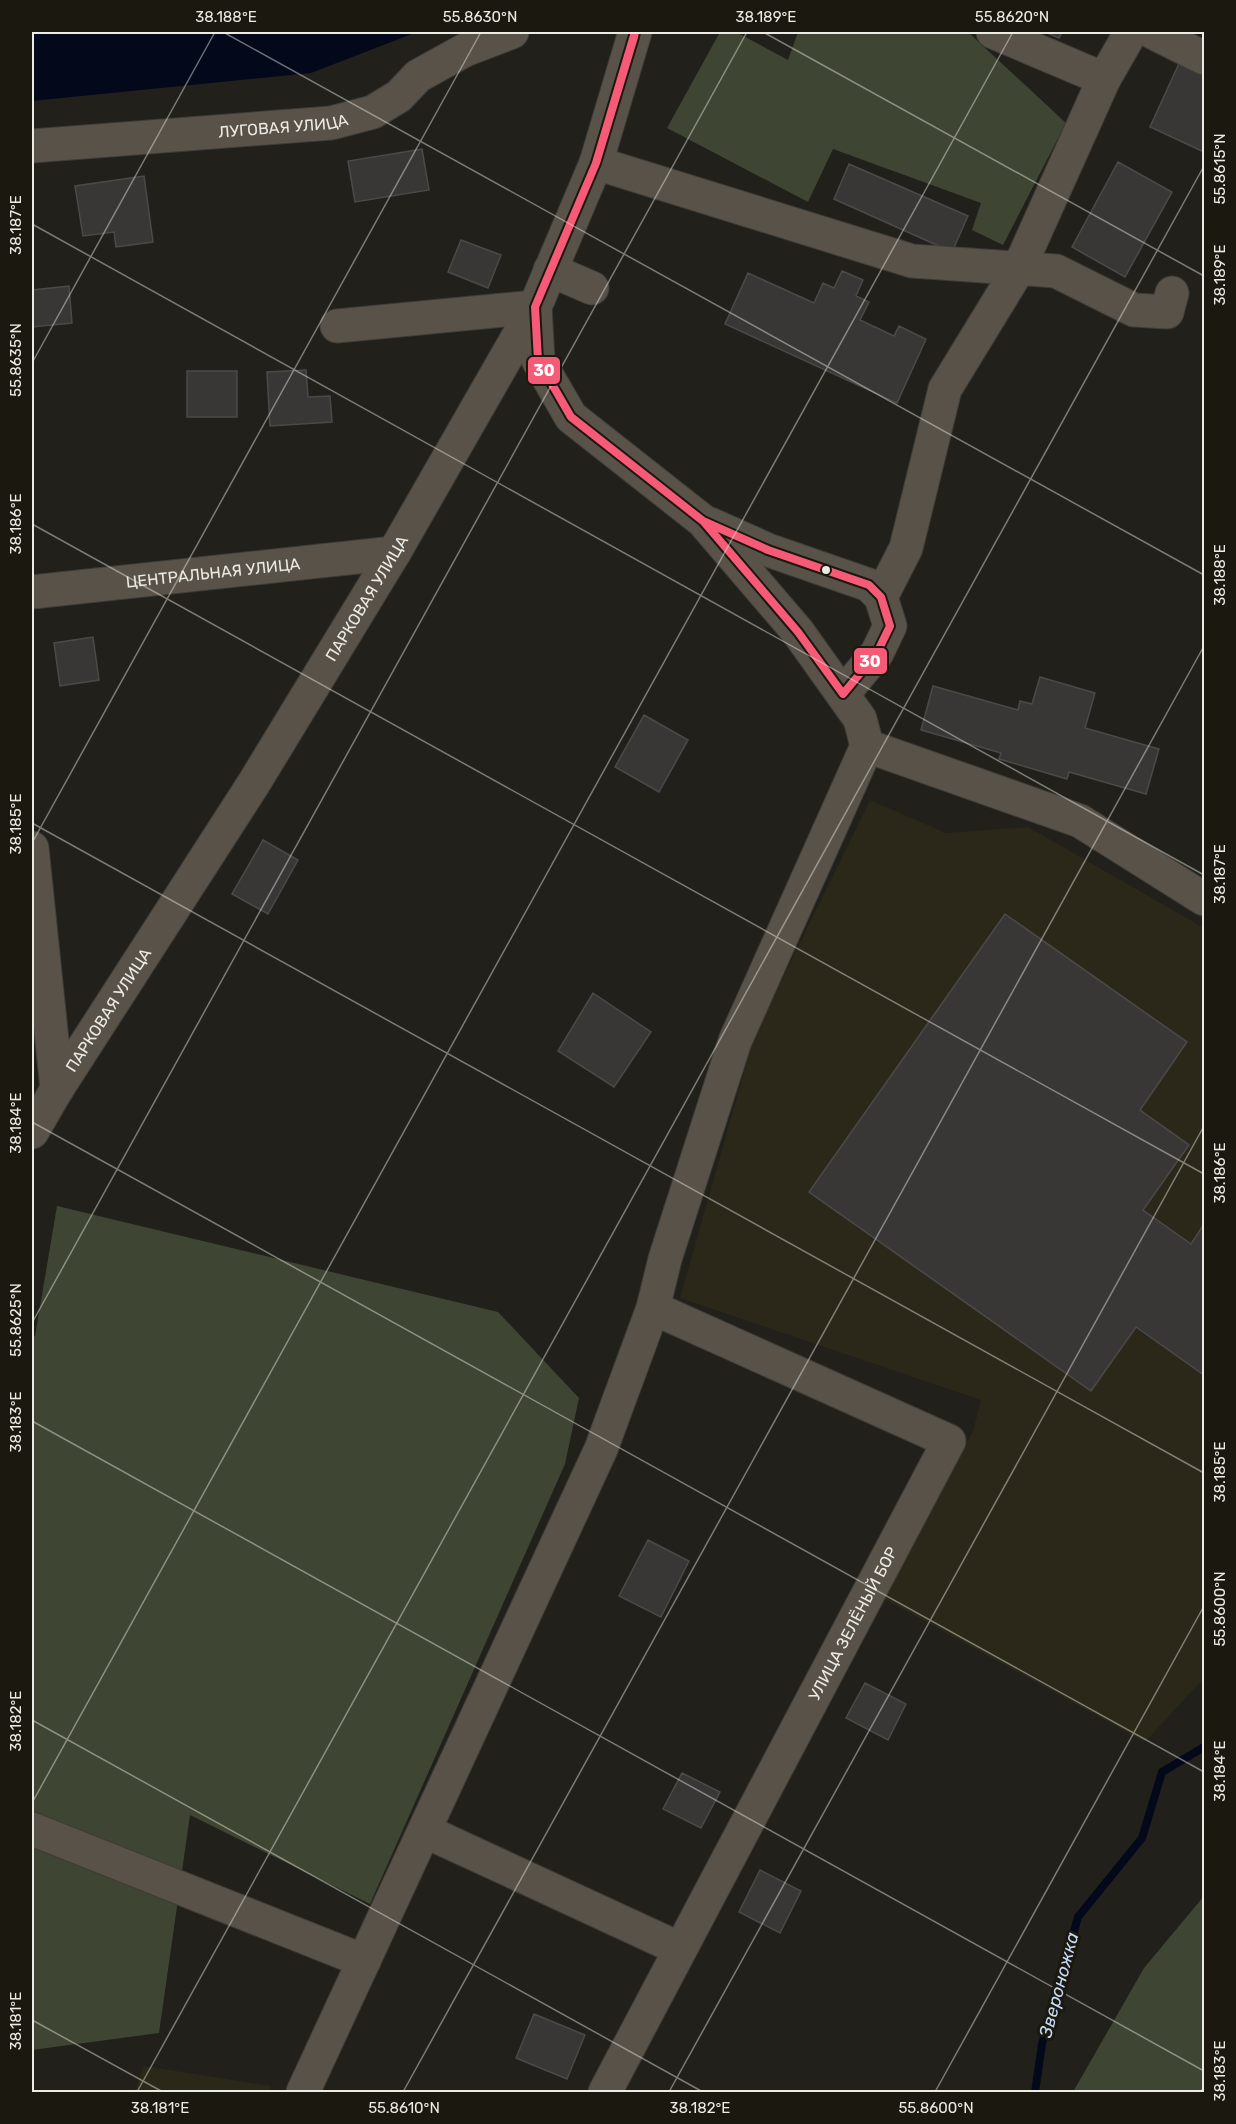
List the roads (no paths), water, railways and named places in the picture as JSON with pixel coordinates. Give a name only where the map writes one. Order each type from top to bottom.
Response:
[{"type":"street","name":"ЛУГОВАЯ УЛИЦА","points":[[32,146],[331,123],[373,112],[399,96],[418,76],[465,50],[512,32]]},
{"type":"street","name":"ПАРКОВАЯ УЛИЦА","points":[[32,1132],[57,1089],[254,783],[394,553],[535,307],[596,163],[635,32]]},
{"type":"street","points":[[993,32],[1104,78]]},
{"type":"street","points":[[881,597],[906,549],[945,389],[1019,268],[1104,78],[1131,32]]},
{"type":"street","points":[[1152,32],[1204,58]]},
{"type":"street","points":[[596,163],[912,261],[1056,271],[1134,310],[1167,312],[1172,293]]},
{"type":"street","points":[[550,270],[592,288]]},
{"type":"street","points":[[303,2092],[601,1449],[653,1308],[665,1259],[735,1041],[867,746],[860,719],[798,632],[703,521],[571,417],[538,360],[535,307],[337,326]]},
{"type":"street","points":[[703,521],[768,550],[869,585],[881,597],[890,626],[878,653],[843,694]]},
{"type":"street","name":"ЦЕНТРАЛЬНАЯ УЛИЦА","points":[[32,592],[394,553]]},
{"type":"street","points":[[867,746],[1080,821],[1204,899]]},
{"type":"street","points":[[32,849],[57,1089]]},
{"type":"street","name":"УЛИЦА ЗЕЛЁНЫЙ БОР","points":[[605,2092],[949,1441],[653,1308]]},
{"type":"street","points":[[32,1829],[364,1960]]},
{"type":"street","points":[[424,1831],[680,1949]]},
{"type":"water","points":[[32,32],[417,32],[311,73],[32,101]]},
{"type":"waterway","name":"Звероножка","points":[[1035,2092],[1042,2044],[1078,1917],[1142,1838],[1162,1772],[1204,1747]]}]
